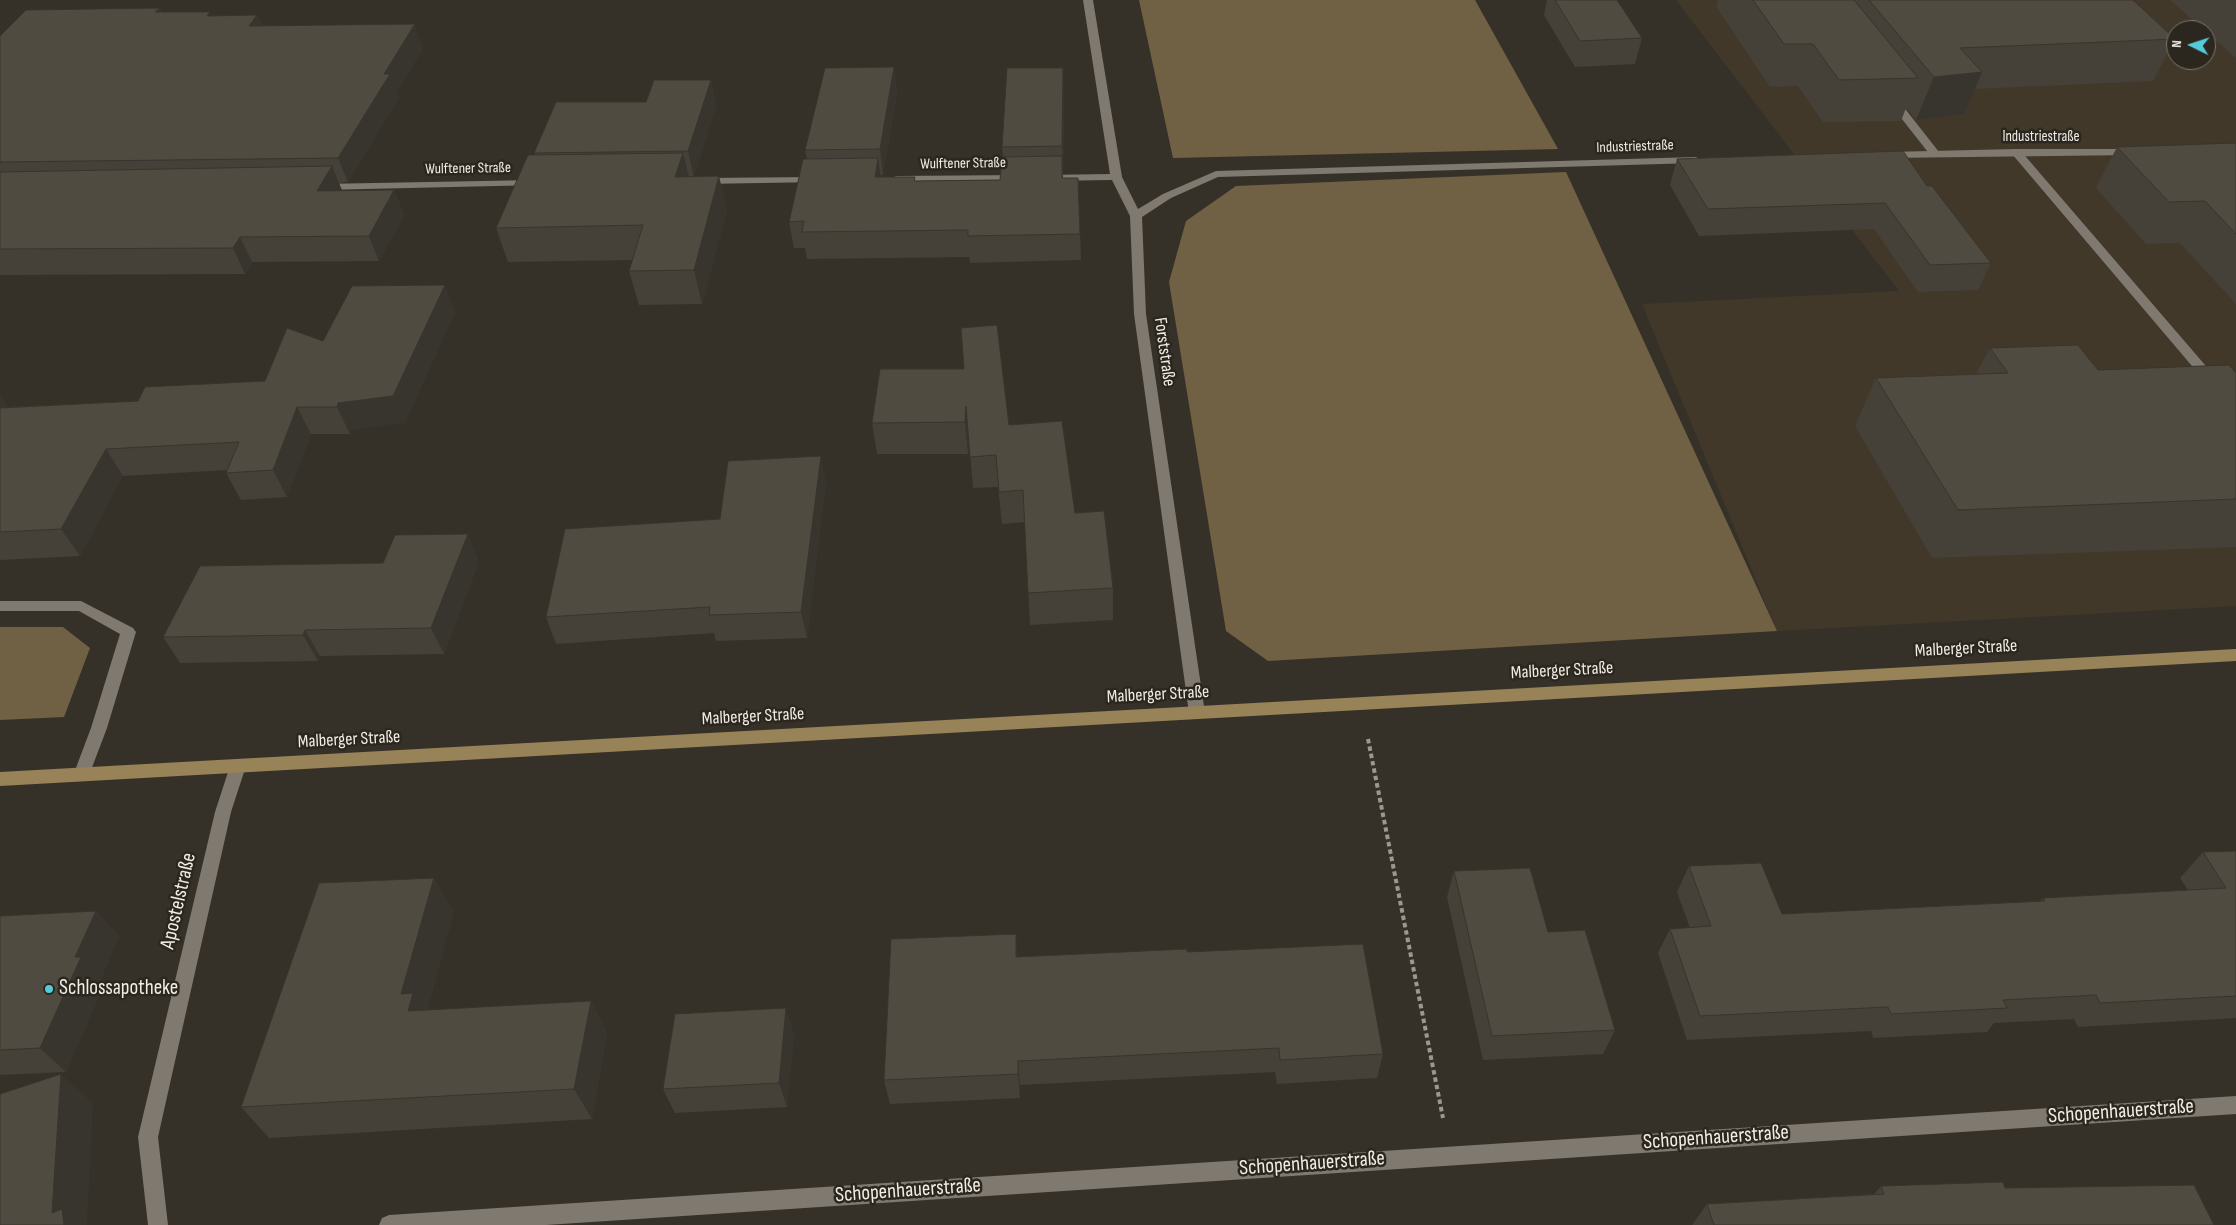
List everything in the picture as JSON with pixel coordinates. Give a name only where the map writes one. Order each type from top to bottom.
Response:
[{"type":"street","name":"Forststraße","points":[[1088,0],[1116,177],[1136,216],[1140,314],[1197,713]]},
{"type":"street","points":[[1884,90],[1935,154]]},
{"type":"street","points":[[2016,152],[2236,409]]},
{"type":"street","name":"Industriestraße","points":[[1875,156],[2016,152],[2149,152]]},
{"type":"street","name":"Industriestraße","points":[[1136,216],[1167,196],[1216,174],[1706,160]]},
{"type":"street","name":"Wulftener Straße","points":[[888,179],[1116,177]]},
{"type":"street","points":[[691,181],[829,180]]},
{"type":"street","name":"Wulftener Straße","points":[[308,187],[543,183]]},
{"type":"street","points":[[0,606],[81,606],[128,632],[99,728],[82,774]]},
{"type":"street","name":"Malberger Straße","points":[[0,779],[1197,713],[1360,702],[2236,655]]},
{"type":"street","name":"Apostelstraße","points":[[158,1225],[148,1137],[223,812],[238,766]]},
{"type":"street","name":"Schopenhauerstraße","points":[[388,1225],[2236,1105]]},
{"type":"path","points":[[1360,702],[1450,1155]]},
{"type":"shaded area","points":[[1139,0],[1475,0],[1558,149],[1173,158]]},
{"type":"shaded area","points":[[1676,0],[2236,0],[2236,606],[1777,631],[1642,304],[1899,291]]},
{"type":"shaded area","points":[[1566,172],[1777,631],[1268,661],[1226,631],[1169,282],[1186,221],[1236,186]]},
{"type":"shaded area","points":[[0,627],[63,627],[90,648],[64,717],[0,720]]},
{"type":"building","points":[[1555,0],[1617,0],[1642,38],[1580,41]]},
{"type":"building","points":[[1753,0],[1854,0],[1918,78],[1839,80],[1813,44],[1784,44]]},
{"type":"building","points":[[1869,0],[2133,0],[2166,31],[2166,39],[1960,48],[1982,72],[1934,77]]},
{"type":"building","points":[[160,8],[155,12],[210,12],[207,16],[257,15],[249,26],[415,24],[384,74],[390,74],[338,158],[0,162],[0,36],[26,10]]},
{"type":"building","points":[[894,67],[880,149],[805,150],[825,68]]},
{"type":"building","points":[[1007,68],[1063,68],[1062,146],[1002,147]]},
{"type":"building","points":[[654,80],[711,80],[688,151],[534,153],[556,102],[646,102]]},
{"type":"building","points":[[2236,143],[2236,234],[2205,201],[2169,202],[2117,147]]},
{"type":"building","points":[[1903,151],[1927,186],[1932,186],[1991,263],[1930,265],[1885,203],[1708,209],[1677,159]]},
{"type":"building","points":[[683,153],[675,177],[719,176],[694,270],[629,271],[643,225],[496,228],[528,155]]},
{"type":"building","points":[[1062,156],[1062,178],[1078,178],[1080,234],[968,236],[968,230],[802,232],[804,221],[789,222],[803,159],[878,158],[875,177],[915,177],[914,181],[1000,180],[1002,157]]},
{"type":"building","points":[[332,166],[317,191],[394,190],[369,236],[240,237],[233,248],[0,249],[0,172]]},
{"type":"building","points":[[445,285],[393,396],[338,403],[337,407],[297,407],[273,470],[226,473],[239,442],[106,449],[61,529],[0,532],[0,408],[138,401],[145,387],[265,381],[287,328],[323,341],[352,286]]},
{"type":"building","points":[[997,325],[1009,425],[1062,421],[1075,513],[1104,511],[1113,588],[1028,593],[1023,490],[999,492],[996,455],[970,457],[966,406],[965,422],[872,423],[880,369],[964,369],[961,328]]},
{"type":"building","points":[[2078,345],[2098,370],[2229,365],[2236,373],[2236,499],[1958,510],[1876,378],[2008,373],[1990,348]]},
{"type":"building","points":[[821,456],[801,612],[709,615],[710,607],[546,617],[565,529],[720,519],[728,461]]},
{"type":"building","points":[[468,534],[431,628],[305,630],[303,635],[163,637],[200,566],[383,563],[395,535]]},
{"type":"building","points":[[2236,851],[2236,996],[2100,1003],[2096,995],[2003,1000],[2007,1008],[1891,1014],[1888,1007],[1700,1016],[1670,929],[1711,926],[1689,866],[1761,863],[1782,914],[2045,901],[2043,898],[2226,888],[2203,852]]},
{"type":"building","points":[[1530,868],[1548,932],[1585,930],[1615,1030],[1492,1036],[1454,871]]},
{"type":"building","points":[[434,878],[401,994],[413,993],[408,1011],[591,1001],[574,1089],[241,1107],[319,883]]},
{"type":"building","points":[[96,911],[75,957],[81,957],[40,1048],[0,1050],[0,916]]},
{"type":"building","points":[[1016,934],[1016,957],[1187,949],[1187,952],[1363,944],[1383,1054],[1280,1060],[1279,1048],[1018,1061],[1018,1074],[884,1080],[891,939]]},
{"type":"building","points":[[786,1008],[779,1083],[663,1089],[675,1014]]},
{"type":"building","points":[[61,1074],[52,1213],[62,1209],[64,1225],[0,1225],[0,1094]]},
{"type":"building","points":[[2003,1182],[2005,1188],[2194,1185],[2214,1225],[1714,1225],[1707,1204],[1884,1194],[1881,1186]]},
{"type":"place","name":"Schlossapotheke","points":[[49,989]]}]
